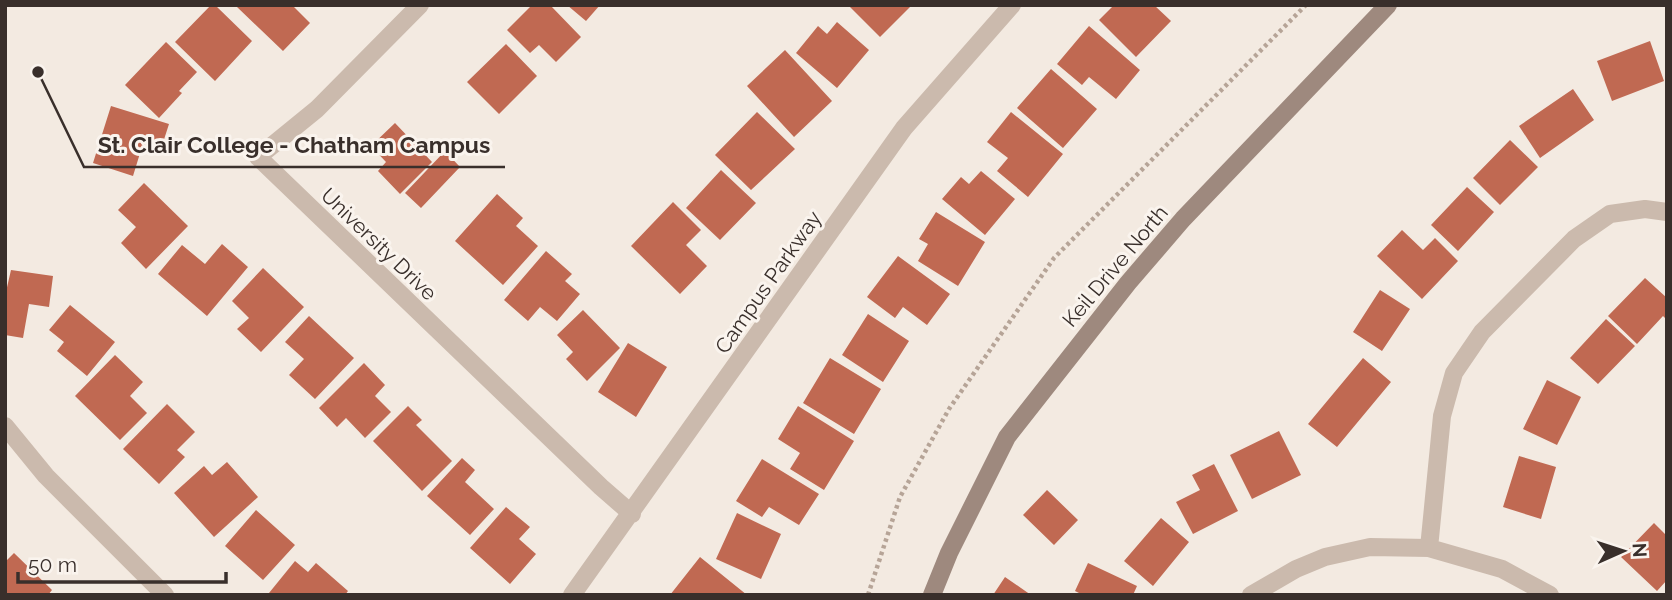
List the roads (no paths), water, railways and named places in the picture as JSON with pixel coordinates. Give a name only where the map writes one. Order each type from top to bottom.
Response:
[{"type":"street","name":"University Drive","points":[[420,5],[317,109],[258,157],[591,478],[632,514]]},
{"type":"street","name":"Campus Parkway","points":[[572,595],[904,128],[1012,5]]},
{"type":"street","name":"Keil Drive North","points":[[932,595],[949,553],[1007,437],[1128,283],[1183,219],[1388,5]]},
{"type":"street","points":[[1429,548],[1442,416],[1454,373],[1482,332],[1574,239],[1611,214],[1644,209],[1667,212]]},
{"type":"street","points":[[5,426],[46,476],[164,595]]},
{"type":"street","points":[[1251,595],[1296,569],[1325,557],[1370,547],[1429,548],[1502,569],[1550,595]]},
{"type":"place","name":"St. Clair College - Chatham Campus","points":[[38,72]]}]
